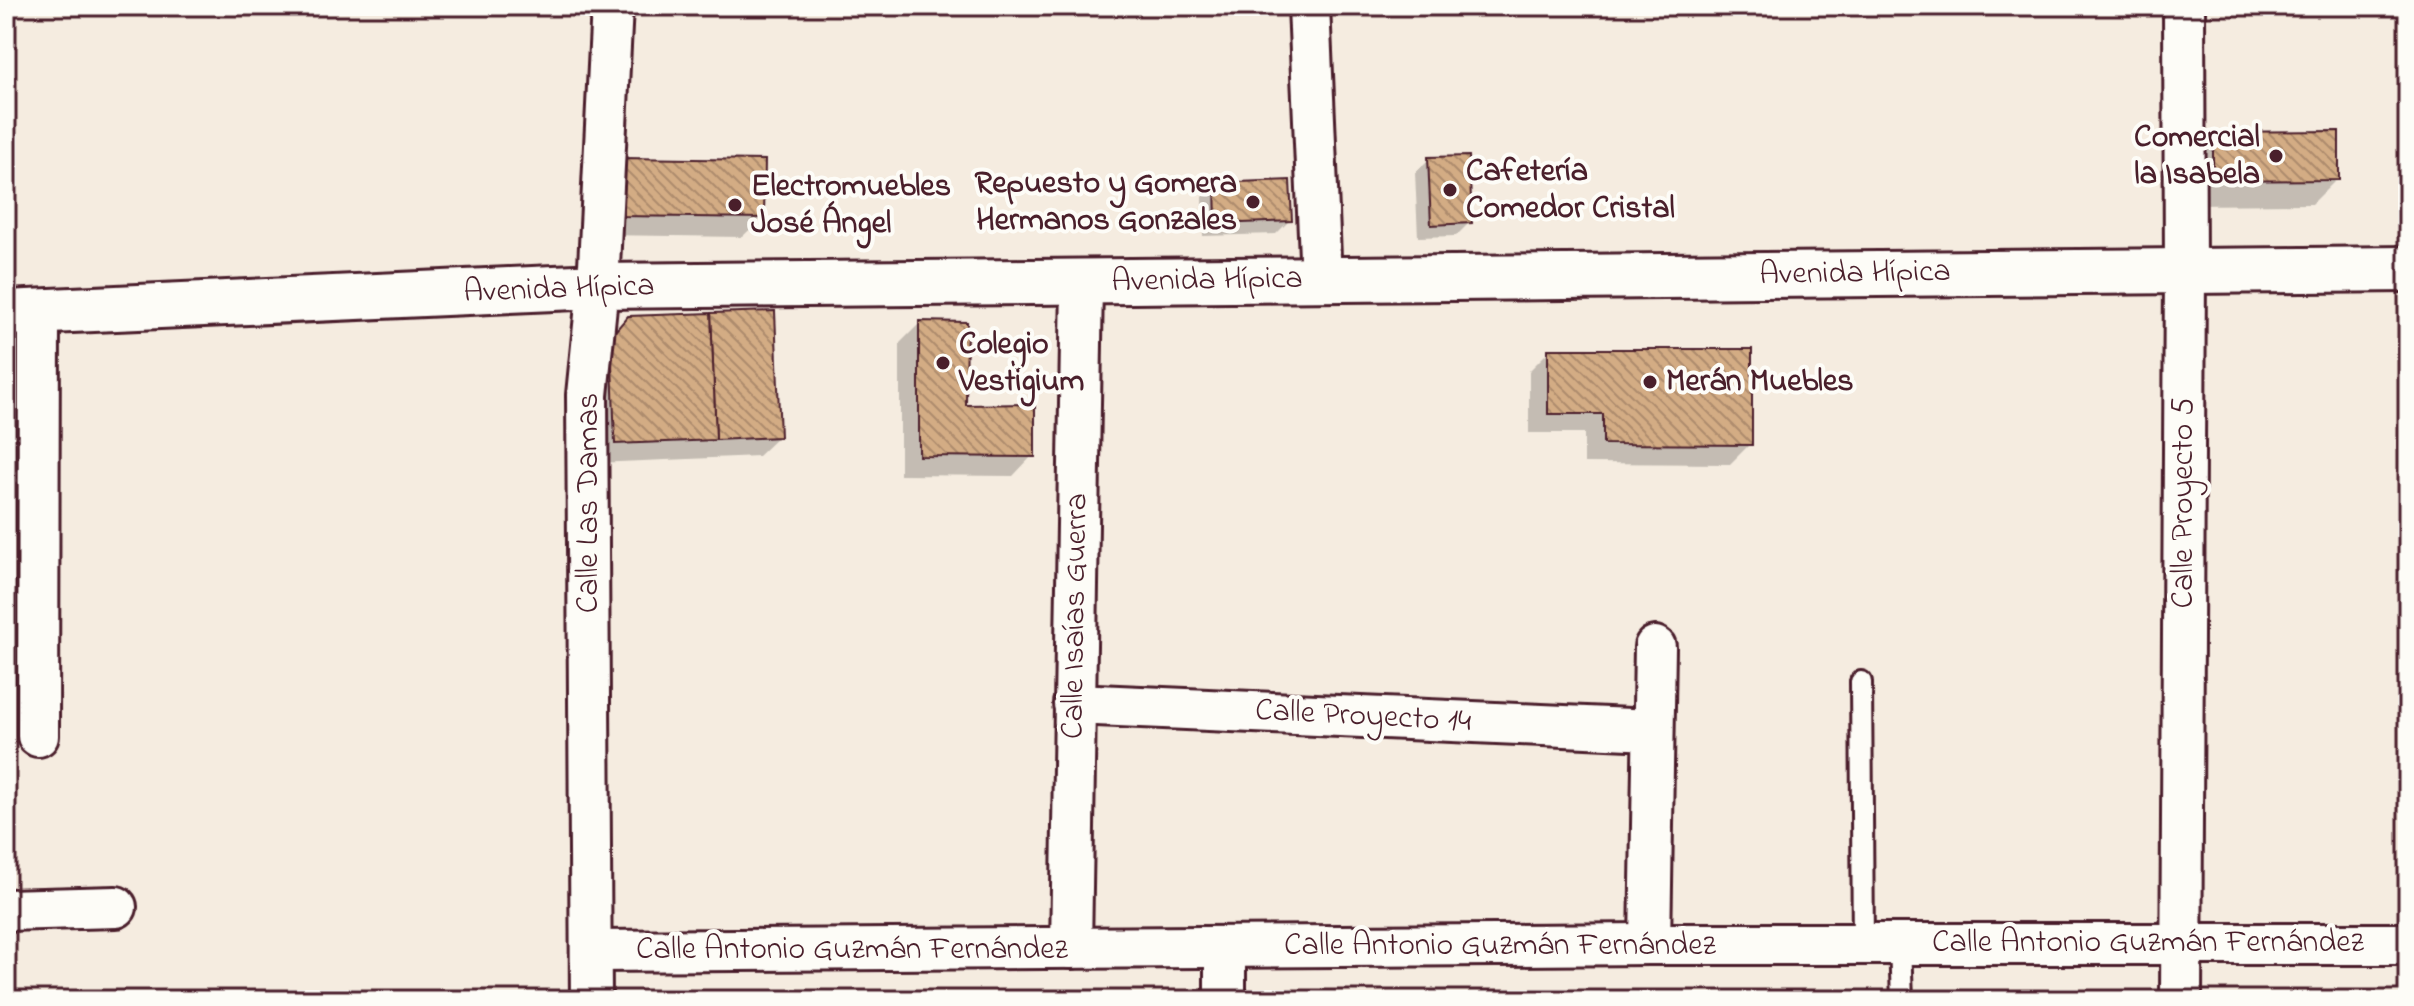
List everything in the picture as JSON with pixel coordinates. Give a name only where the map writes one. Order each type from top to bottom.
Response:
[{"type":"street","name":"Calle Las Damas","points":[[591,1000],[587,395],[598,286],[612,6]]},
{"type":"street","points":[[1309,6],[1321,280]]},
{"type":"street","name":"Calle Proyecto 5","points":[[2181,1000],[2184,6]]},
{"type":"street","name":"Avenida Hípica","points":[[22,312],[598,286],[2408,269]]},
{"type":"street","name":"Calle Isaías Guerra","points":[[1071,948],[1082,283]]},
{"type":"street","points":[[22,312],[38,736]]},
{"type":"street","points":[[1650,944],[1655,647]]},
{"type":"street","name":"Calle Proyecto 14","points":[[1074,704],[1652,730]]},
{"type":"street","points":[[6,910],[116,907]]},
{"type":"street","name":"Calle Antonio Guzmán Fernández","points":[[591,951],[1650,944],[2408,944]]},
{"type":"street","points":[[1225,948],[1225,1000]]},
{"type":"lane","points":[[1861,682],[1882,944],[1902,1000]]},
{"type":"building","name":"Comercial la Isabela","points":[[2339,131],[2339,180],[2213,181],[2213,132]]},
{"type":"building","name":"Cafetería Comedor Cristal","points":[[1469,156],[1472,223],[1431,225],[1428,157]]},
{"type":"building","points":[[622,158],[765,160],[764,218],[620,216]]},
{"type":"building","name":"Repuesto y Gomera Hermanos Gonzales","points":[[1290,180],[1292,221],[1216,224],[1215,183]]},
{"type":"building","points":[[775,311],[780,437],[716,440],[711,313]]},
{"type":"building","points":[[711,313],[716,440],[615,444],[611,336],[628,316]]},
{"type":"building","name":"Colegio Vestigium","points":[[919,321],[967,322],[966,405],[1035,404],[1035,457],[919,456]]},
{"type":"building","name":"Merán Muebles","points":[[1548,349],[1752,349],[1752,445],[1603,444],[1603,414],[1548,414]]},
{"type":"place","name":"Comercial la Isabela","points":[[2276,156]]},
{"type":"place","name":"Cafetería Comedor Cristal","points":[[1450,190]]},
{"type":"place","name":"Repuesto y Gomera Hermanos Gonzales","points":[[1253,202]]},
{"type":"place","name":"Electromuebles José Ángel","points":[[735,205]]},
{"type":"place","name":"Colegio Vestigium","points":[[943,363]]},
{"type":"place","name":"Merán Muebles","points":[[1650,382]]}]
